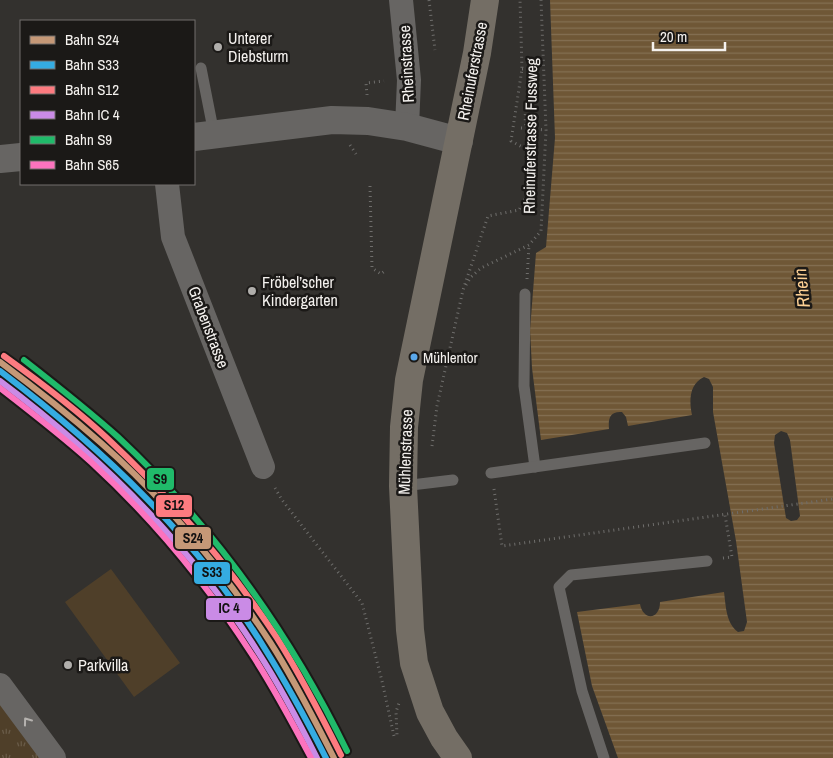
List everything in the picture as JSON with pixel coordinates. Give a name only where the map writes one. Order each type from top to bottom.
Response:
[{"type":"main road","name":"Rheinuferstrasse","points":[[459,141],[477,53],[485,0]]},
{"type":"main road","points":[[204,136],[332,120],[368,121],[407,127],[459,141]]},
{"type":"main road","name":"Mühlenstrasse","points":[[458,758],[444,738],[430,712],[414,663],[410,630],[416,485],[404,427],[410,380],[459,141]]},
{"type":"main road","points":[[0,159],[20,157]]},
{"type":"street","name":"Rheinstrasse","points":[[401,0],[410,80],[407,127]]},
{"type":"street","name":"Grabenstrasse","points":[[167,185],[174,237],[264,468]]},
{"type":"street","points":[[0,685],[54,758]]},
{"type":"lane","points":[[201,68],[204,136]]},
{"type":"lane","points":[[525,294],[524,386],[535,467]]},
{"type":"lane","points":[[491,474],[705,443]]},
{"type":"lane","points":[[416,485],[453,480]]},
{"type":"lane","points":[[604,758],[582,691],[559,587],[571,574],[707,561]]},
{"type":"path","points":[[429,0],[435,50]]},
{"type":"path","points":[[520,0],[522,69],[531,69],[532,85],[525,116],[526,128]]},
{"type":"path","name":"Rheinuferstrasse Fussweg","points":[[463,290],[471,277],[481,268],[529,245],[541,231],[546,130],[541,0]]},
{"type":"path","name":"Mühlenstrasse","points":[[416,485],[431,450],[437,406],[463,290],[488,216],[519,210],[528,193],[531,155],[524,148],[511,141],[522,69]]},
{"type":"path","points":[[366,82],[389,80]]},
{"type":"path","points":[[520,128],[546,130]]},
{"type":"path","points":[[370,186],[372,268],[381,274],[386,270]]},
{"type":"path","points":[[525,294],[529,245]]},
{"type":"path","points":[[264,468],[282,500],[362,603],[394,736],[397,735],[396,712],[399,703]]},
{"type":"path","points":[[491,474],[502,546],[833,499]]},
{"type":"path","points":[[707,561],[732,557],[725,514]]},
{"type":"green space","points":[[111,569],[180,663],[134,697],[65,602]]},
{"type":"green space","points":[[0,699],[44,758],[0,758]]},
{"type":"water","name":"Rhein","points":[[550,0],[833,0],[833,758],[618,758],[592,686],[577,612],[640,604],[644,613],[651,616],[657,612],[660,602],[724,592],[727,614],[734,628],[738,632],[744,631],[747,622],[736,541],[713,412],[713,387],[709,379],[704,377],[693,388],[691,393],[692,415],[628,426],[626,417],[622,412],[618,412],[612,414],[609,429],[541,440],[532,368],[530,330],[536,253],[546,247],[555,138]],"holes":[[[781,431],[787,433],[790,440],[800,516],[797,520],[791,521],[786,518],[774,443],[775,435]]]},
{"type":"rail line","name":"S12","points":[[4,356],[58,396],[108,439],[177,509],[259,611],[294,667],[341,755]]},
{"type":"rail line","name":"S9","points":[[24,360],[84,407],[118,437],[187,508],[218,545],[275,623],[324,707],[347,751]]},
{"type":"rail line","name":"S24","points":[[0,362],[101,443],[148,488],[192,536],[252,615],[279,656],[334,758]]},
{"type":"rail line","name":"S33","points":[[0,371],[111,464],[178,533],[238,608],[265,649],[297,703],[326,758]]},
{"type":"rail line","name":"S65","points":[[0,388],[58,433],[114,483],[177,552],[216,602],[251,653],[275,691],[311,758]]},
{"type":"transit line","points":[[0,381],[73,440],[141,504],[173,539],[232,612],[274,678],[317,758]]},
{"type":"place","name":"Unterer Diebsturm","points":[[218,47]]},
{"type":"place","name":"Fröbel’scher Kindergarten","points":[[252,291]]},
{"type":"place","name":"Mühlentor","points":[[414,357]]},
{"type":"place","name":"Parkvilla","points":[[68,665]]}]
